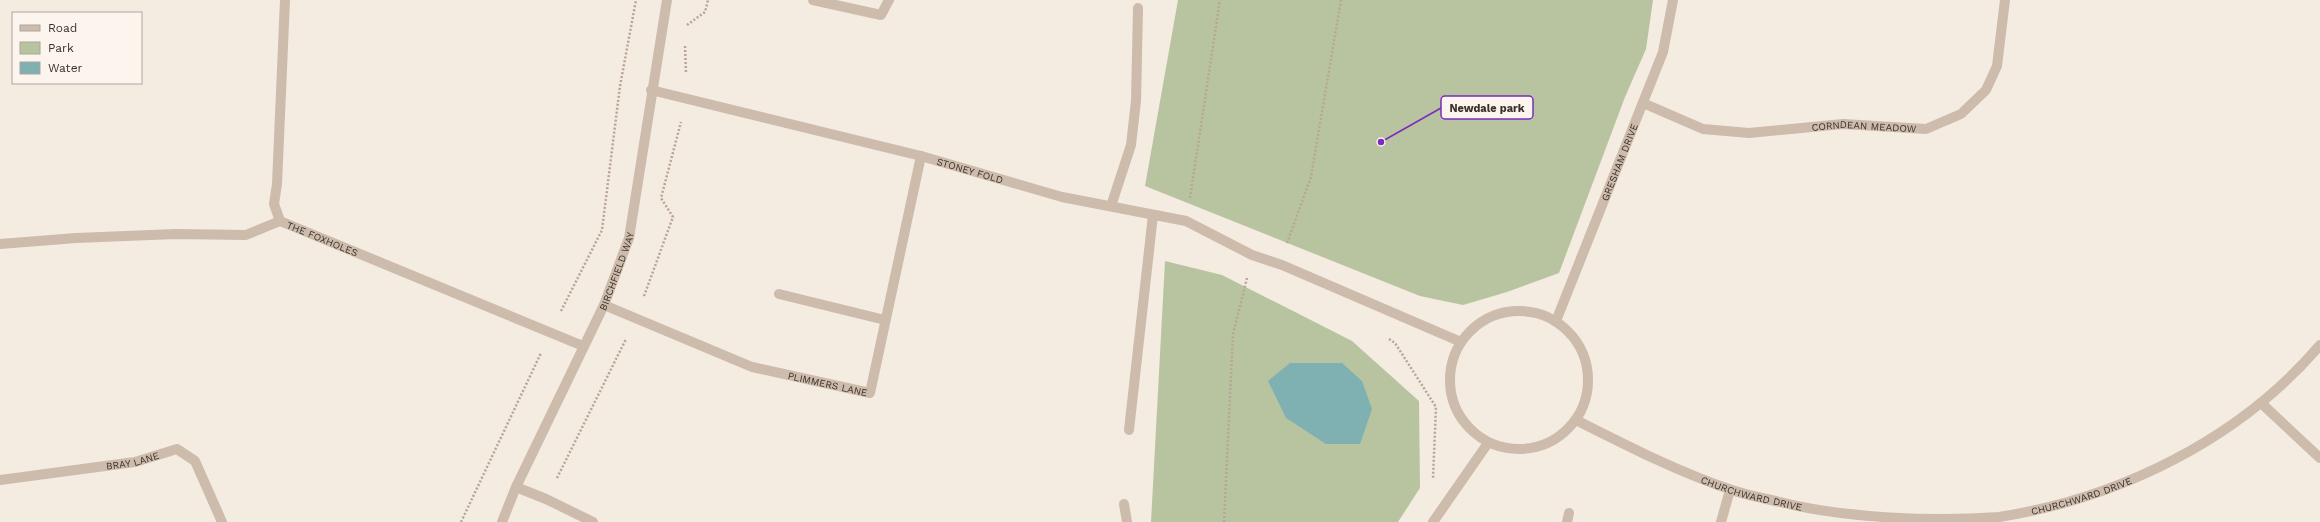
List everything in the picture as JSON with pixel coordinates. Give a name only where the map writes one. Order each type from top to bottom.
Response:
[{"type":"street","points":[[280,221],[274,204],[277,184],[285,0]]},
{"type":"street","name":"BIRCHFIELD WAY","points":[[502,522],[516,487],[604,305],[629,238],[651,90],[667,0]]},
{"type":"street","points":[[813,0],[881,15],[889,0]]},
{"type":"street","name":"GRESHAM DRIVE","points":[[1556,321],[1663,52],[1672,0]]},
{"type":"street","name":"CORNDEAN MEADOW","points":[[1643,103],[1703,129],[1749,133],[1843,124],[1926,129],[1961,114],[1986,90],[1997,66],[2005,0]]},
{"type":"street","points":[[1112,206],[1132,138],[1136,102],[1138,8]]},
{"type":"street","name":"STONEY FOLD","points":[[651,90],[921,156],[1062,197],[1186,221],[1252,255],[1282,265],[1461,342]]},
{"type":"street","name":"PLIMMERS LANE","points":[[604,305],[752,367],[870,393],[921,156]]},
{"type":"street","points":[[1129,430],[1153,215],[1186,221]]},
{"type":"street","name":"THE FOXHOLES","points":[[0,244],[76,238],[176,234],[246,235],[280,221],[583,346]]},
{"type":"street","points":[[779,294],[885,320]]},
{"type":"street","points":[[1504,312],[1531,312],[1556,321],[1570,333],[1583,353],[1587,365],[1588,388],[1576,420],[1563,434],[1544,446],[1518,450],[1488,442],[1466,426],[1452,398],[1449,379],[1454,354],[1461,342],[1466,334],[1488,318],[1504,312]]},
{"type":"street","name":"CHURCHWARD DRIVE","points":[[1576,420],[1654,458],[1730,490],[1818,511],[1877,518],[1944,521],[1998,518],[2073,502],[2122,484],[2172,461],[2219,433],[2261,403],[2320,345]]},
{"type":"street","points":[[2261,403],[2320,458]]},
{"type":"street","points":[[1433,522],[1488,442]]},
{"type":"street","name":"BRAY LANE","points":[[0,480],[135,462],[177,449],[195,461],[222,522]]},
{"type":"street","points":[[516,487],[546,499],[593,522]]},
{"type":"street","points":[[1721,522],[1730,490]]},
{"type":"street","points":[[1124,504],[1127,522]]},
{"type":"path","points":[[461,522],[550,333],[602,230],[620,86],[636,0]]},
{"type":"path","points":[[1186,221],[1220,0]]},
{"type":"path","points":[[1282,265],[1287,242],[1311,177],[1341,0]]},
{"type":"path","points":[[1224,522],[1233,334],[1252,255]]},
{"type":"path","points":[[1382,335],[1395,343],[1436,407],[1433,481]]},
{"type":"green space","points":[[1178,0],[1653,0],[1646,49],[1625,97],[1559,273],[1507,292],[1463,305],[1420,296],[1145,186]]},
{"type":"green space","points":[[1165,261],[1222,275],[1352,341],[1419,401],[1420,488],[1398,522],[1151,522]]},
{"type":"water","points":[[1290,363],[1342,363],[1362,381],[1372,409],[1360,444],[1326,444],[1286,418],[1268,381]]},
{"type":"place","name":"Newdale park","points":[[1381,142]]}]
